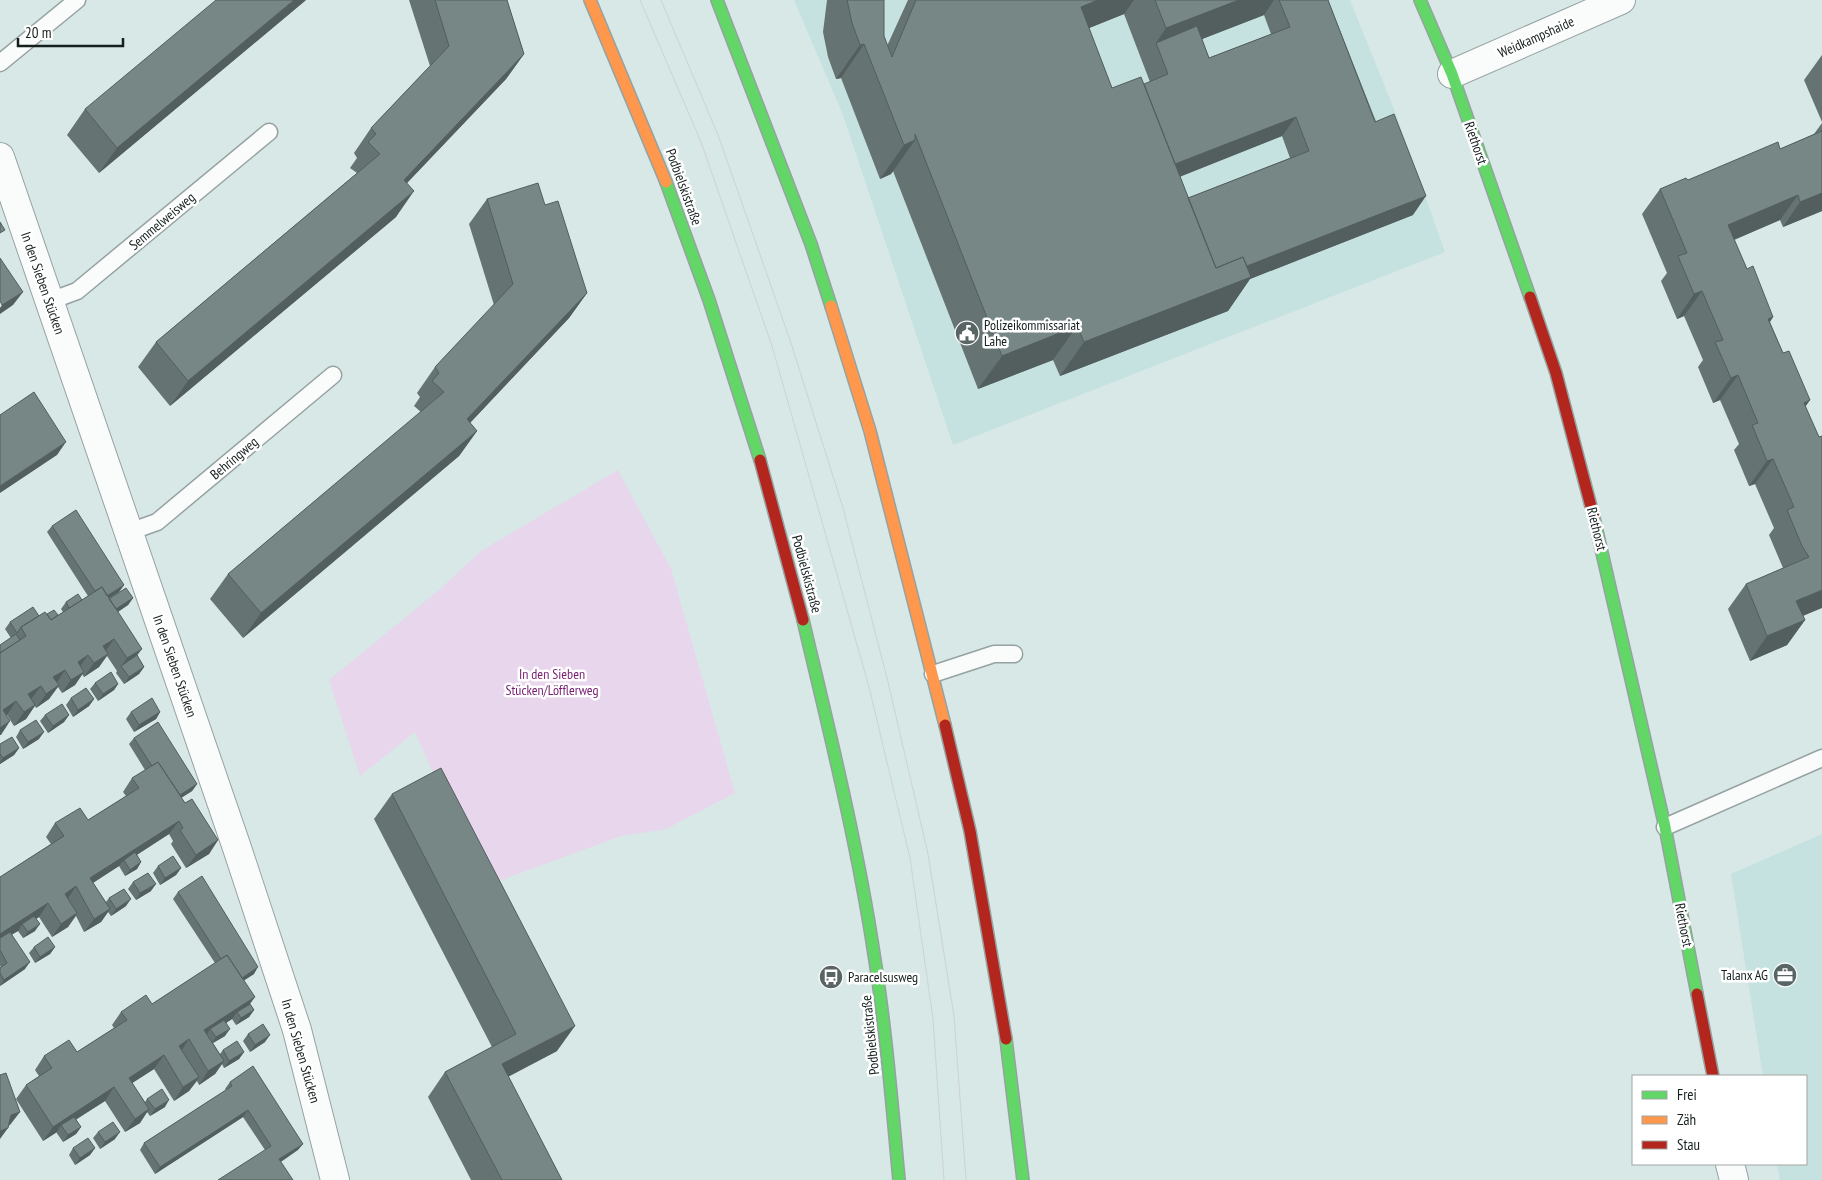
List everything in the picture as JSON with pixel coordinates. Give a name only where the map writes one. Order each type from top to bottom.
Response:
[{"type":"main road","name":"Podbielskistraße","points":[[590,0],[660,163],[731,362],[766,479],[825,702],[877,967],[885,1026],[899,1180]]},
{"type":"main road","points":[[717,0],[811,244],[870,431],[933,674],[970,831],[1000,1002],[1023,1180]]},
{"type":"main road","name":"Riethorst","points":[[1420,0],[1452,74],[1556,373],[1609,578],[1665,827],[1713,1075]]},
{"type":"street","name":"Weidkampshaide","points":[[1452,74],[1621,0]]},
{"type":"street","name":"In den Sieben Stücken","points":[[0,157],[297,1030],[335,1180]]},
{"type":"street","points":[[1730,1165],[1734,1180]]},
{"type":"lane","points":[[0,63],[77,0]]},
{"type":"lane","name":"Semmelweisweg","points":[[50,301],[77,291],[269,132]]},
{"type":"lane","name":"Behringweg","points":[[129,532],[157,522],[333,375]]},
{"type":"lane","points":[[933,674],[994,654],[1014,654]]},
{"type":"lane","points":[[1665,827],[1822,758]]},
{"type":"shaded area","points":[[794,0],[1350,0],[1396,114],[1445,252],[953,445],[843,115]]},
{"type":"shaded area","name":"Talanx AG","points":[[1822,834],[1822,1180],[1780,1180],[1777,1165],[1807,1165],[1807,1075],[1763,1075],[1731,874]]},
{"type":"green space","name":"In den Sieben Stücken/Löfflerweg","points":[[618,470],[671,569],[735,793],[666,829],[621,836],[490,884],[434,775],[415,732],[360,776],[329,680],[439,590],[481,551]]},
{"type":"building","points":[[216,0],[294,0],[117,148],[85,109]]},
{"type":"building","points":[[435,0],[507,0],[524,54],[404,180],[414,191],[188,381],[156,342],[380,154],[368,142],[376,134],[371,128],[449,46]]},
{"type":"building","points":[[847,0],[884,0],[884,36],[892,57],[916,0],[1098,0],[1081,7],[1112,88],[1141,77],[1216,268],[1243,257],[1251,277],[1084,342],[1077,326],[1002,356],[915,134],[915,140],[904,145],[864,44],[860,45],[852,23]]},
{"type":"building","points":[[1155,0],[1239,0],[1166,28]]},
{"type":"building","points":[[1279,0],[1328,0],[1375,122],[1394,114],[1426,196],[1247,266],[1243,257],[1216,268],[1188,198],[1309,151],[1296,117],[1175,164],[1144,84],[1168,74],[1156,43],[1197,26],[1209,58],[1290,27]]},
{"type":"building","points":[[1822,131],[1822,193],[1800,202],[1798,195],[1728,225],[1747,269],[1753,266],[1773,317],[1768,319],[1783,353],[1789,351],[1810,400],[1804,403],[1819,437],[1822,436],[1822,590],[1796,601],[1805,620],[1767,636],[1746,584],[1809,557],[1802,546],[1787,510],[1794,507],[1773,459],[1767,461],[1752,425],[1758,423],[1738,375],[1731,378],[1715,342],[1723,340],[1702,291],[1694,294],[1678,256],[1687,253],[1660,189],[1686,178],[1688,180],[1778,142],[1780,149]]},
{"type":"building","points":[[538,183],[545,205],[558,201],[587,293],[467,419],[477,431],[261,613],[228,574],[444,392],[432,381],[439,373],[435,367],[513,284],[487,199]]},
{"type":"building","points":[[0,222],[5,230],[0,233]]},
{"type":"building","points":[[0,258],[23,292],[2,305],[0,301]]},
{"type":"building","points":[[34,392],[66,442],[0,486],[0,415]]},
{"type":"building","points":[[76,510],[124,585],[107,596],[102,587],[95,591],[52,526]]},
{"type":"building","points":[[102,587],[142,649],[127,658],[114,639],[103,646],[108,654],[94,663],[88,655],[78,662],[84,672],[71,680],[65,670],[53,677],[59,685],[46,694],[41,686],[28,694],[35,705],[24,712],[16,701],[3,710],[10,721],[0,728],[0,653],[26,636],[21,627],[45,612],[51,620]]},
{"type":"building","points":[[126,588],[133,598],[116,609],[109,599]]},
{"type":"building","points":[[78,594],[82,600],[69,608],[66,602]]},
{"type":"building","points":[[33,607],[39,616],[21,627],[17,633],[10,622]]},
{"type":"building","points":[[54,610],[58,615],[51,620],[47,614]]},
{"type":"building","points":[[16,634],[20,640],[0,653],[0,645]]},
{"type":"building","points":[[137,655],[144,667],[129,677],[121,666]]},
{"type":"building","points":[[111,672],[118,684],[103,694],[95,683]]},
{"type":"building","points":[[86,688],[94,699],[78,710],[71,698]]},
{"type":"building","points":[[152,698],[160,712],[139,725],[131,712]]},
{"type":"building","points":[[62,704],[69,715],[53,726],[45,715]]},
{"type":"building","points":[[36,720],[44,732],[28,742],[20,730]]},
{"type":"building","points":[[158,722],[197,784],[180,795],[158,762],[152,766],[134,738]]},
{"type":"building","points":[[12,737],[19,748],[3,758],[0,754],[0,744]]},
{"type":"building","points":[[158,762],[185,803],[192,799],[218,840],[196,855],[180,830],[183,828],[179,821],[90,878],[110,909],[94,919],[76,886],[65,894],[77,913],[61,924],[48,903],[0,934],[0,877],[64,836],[55,823],[80,808],[88,820],[139,788],[132,778]]},
{"type":"building","points":[[441,768],[575,1026],[502,1064],[562,1180],[502,1180],[445,1072],[516,1034],[392,794]]},
{"type":"building","points":[[135,852],[141,862],[130,870],[124,860]]},
{"type":"building","points":[[173,856],[181,868],[165,878],[158,866]]},
{"type":"building","points":[[148,873],[156,884],[140,893],[133,882]]},
{"type":"building","points":[[202,876],[258,967],[242,978],[227,955],[221,959],[178,892]]},
{"type":"building","points":[[124,889],[131,899],[116,909],[109,898]]},
{"type":"building","points":[[34,916],[40,924],[28,932],[22,924]]},
{"type":"building","points":[[10,932],[30,962],[4,980],[0,973],[0,968],[7,963],[0,950],[0,938]]},
{"type":"building","points":[[48,937],[55,947],[40,957],[34,947]]},
{"type":"building","points":[[227,955],[255,997],[204,1030],[224,1061],[208,1071],[189,1039],[179,1046],[199,1077],[183,1087],[164,1055],[129,1078],[149,1109],[135,1119],[114,1087],[53,1127],[26,1085],[52,1068],[44,1056],[69,1040],[77,1052],[127,1020],[121,1012],[146,995],[152,1004]]},
{"type":"building","points":[[250,1004],[254,1010],[241,1018],[237,1012]]},
{"type":"building","points":[[224,1020],[230,1029],[216,1037],[210,1029]]},
{"type":"building","points":[[263,1024],[270,1035],[255,1045],[248,1034]]},
{"type":"building","points":[[237,1041],[244,1052],[229,1061],[223,1050]]},
{"type":"building","points":[[253,1066],[303,1144],[279,1159],[293,1180],[218,1180],[271,1146],[248,1110],[160,1167],[144,1143],[232,1086],[230,1082]]},
{"type":"building","points":[[6,1073],[20,1112],[11,1115],[8,1128],[0,1131],[0,1075]]},
{"type":"building","points":[[162,1089],[169,1100],[155,1109],[147,1099]]},
{"type":"building","points":[[74,1117],[81,1127],[68,1135],[61,1125]]},
{"type":"building","points":[[113,1122],[120,1132],[105,1142],[98,1132]]},
{"type":"building","points":[[88,1138],[95,1148],[80,1158],[73,1148]]},
{"type":"tram line","points":[[640,0],[701,142],[772,346],[869,687],[910,858],[933,1019],[944,1180]]},
{"type":"tram line","points":[[661,0],[718,135],[790,340],[843,508],[888,682],[928,854],[954,1016],[966,1180]]},
{"type":"traffic: fast","points":[[717,0],[811,244],[831,306]]},
{"type":"traffic: fast","points":[[1420,0],[1452,74],[1530,297]]},
{"type":"traffic: fast","points":[[666,182],[709,300],[760,460]]},
{"type":"traffic: fast","points":[[1594,518],[1665,827],[1697,994]]},
{"type":"traffic: fast","points":[[803,620],[842,786],[867,912],[885,1038],[899,1180]]},
{"type":"traffic: fast","points":[[1006,1039],[1023,1180]]},
{"type":"traffic: slow","points":[[590,0],[666,182]]},
{"type":"traffic: slow","points":[[831,306],[870,431],[945,725]]},
{"type":"traffic: jam","points":[[1530,297],[1556,373],[1594,518]]},
{"type":"traffic: jam","points":[[760,460],[803,620]]},
{"type":"traffic: jam","points":[[945,725],[970,831],[1006,1039]]},
{"type":"traffic: jam","points":[[1697,994],[1713,1075]]},
{"type":"place","name":"Polizeikommissariat Lahe","points":[[967,333]]},
{"type":"place","name":"Talanx AG","points":[[1785,975]]},
{"type":"place","name":"Paracelsusweg","points":[[831,977]]}]
